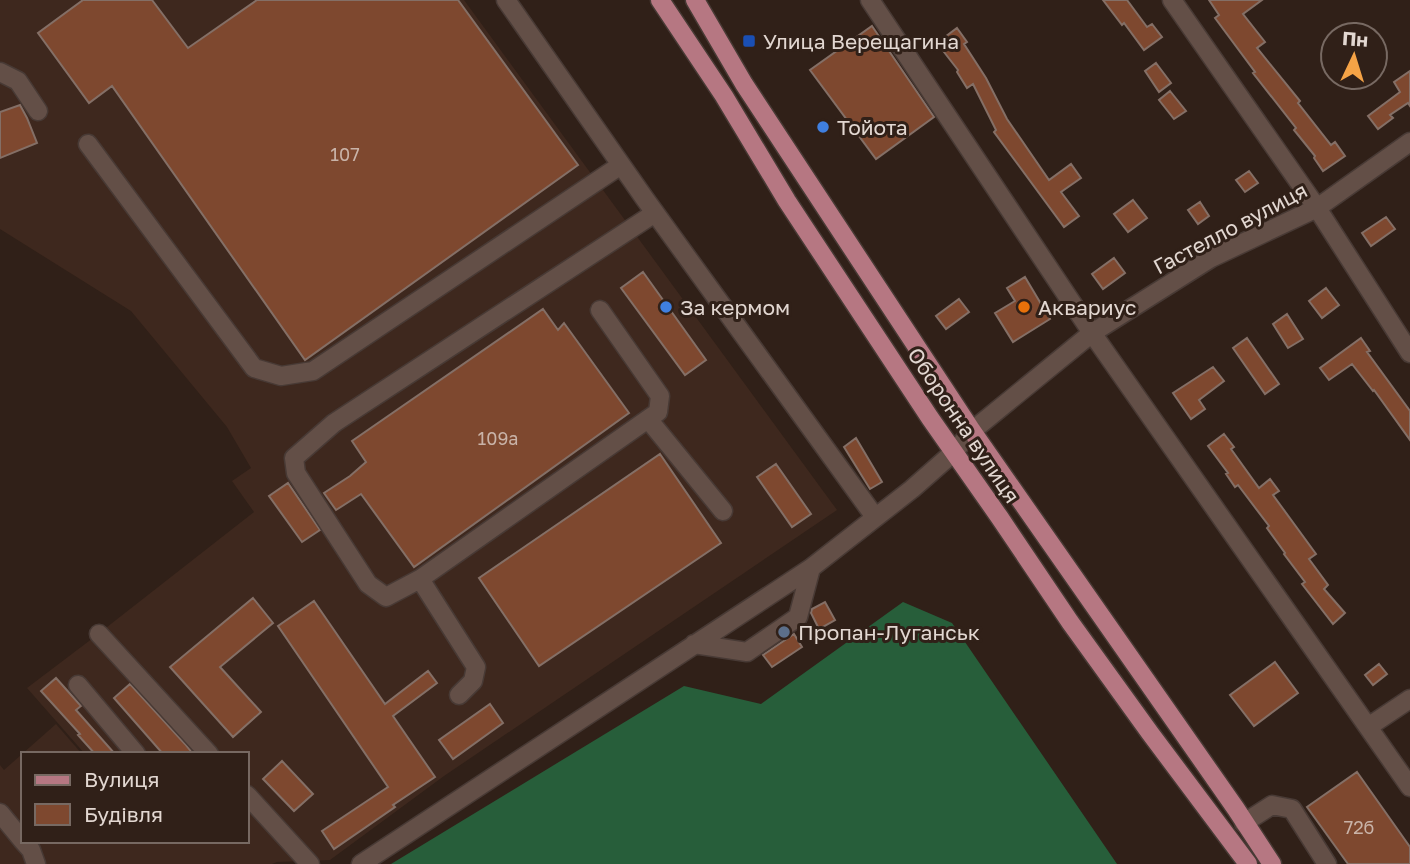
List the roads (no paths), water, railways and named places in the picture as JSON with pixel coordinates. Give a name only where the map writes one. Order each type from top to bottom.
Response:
[{"type":"main road","name":"Оборонна вулиця","points":[[660,0],[930,418],[1070,622],[1248,864]]},
{"type":"main road","name":"Оборонна вулиця","points":[[695,0],[744,84],[972,431],[1272,864]]},
{"type":"street","points":[[506,0],[655,213],[875,517]]},
{"type":"street","points":[[870,0],[1092,333],[1410,787]]},
{"type":"street","points":[[1172,0],[1317,208],[1410,353]]},
{"type":"street","points":[[0,72],[18,81],[38,111]]},
{"type":"street","name":"Гастелло вулиця","points":[[361,864],[811,568],[912,489],[954,452],[972,431],[1092,333],[1211,258],[1317,208],[1410,142]]},
{"type":"street","points":[[88,144],[254,368],[281,376],[313,371],[621,165]]},
{"type":"street","points":[[600,310],[660,396],[658,412],[420,579],[386,597],[368,584],[296,473],[294,458],[334,423],[655,213]]},
{"type":"street","points":[[648,419],[723,511]]},
{"type":"street","points":[[694,644],[747,652],[797,617],[811,568]]},
{"type":"street","points":[[420,579],[475,667],[473,681],[459,695]]},
{"type":"street","points":[[99,634],[207,752]]},
{"type":"street","points":[[78,685],[134,752]]},
{"type":"street","points":[[1368,727],[1410,699]]},
{"type":"street","points":[[248,796],[310,864]]},
{"type":"street","points":[[1244,823],[1272,805],[1292,809],[1327,864]]},
{"type":"street","points":[[0,813],[21,839]]},
{"type":"street","points":[[25,843],[31,850],[36,864]]},
{"type":"place","name":"Улица Верещагина","points":[[749,41]]},
{"type":"place","name":"Тойота","points":[[823,127]]},
{"type":"place","name":"За кермом","points":[[666,307]]},
{"type":"place","name":"Аквариус","points":[[1024,307]]},
{"type":"place","name":"Пропан-Луганськ","points":[[784,632]]}]
